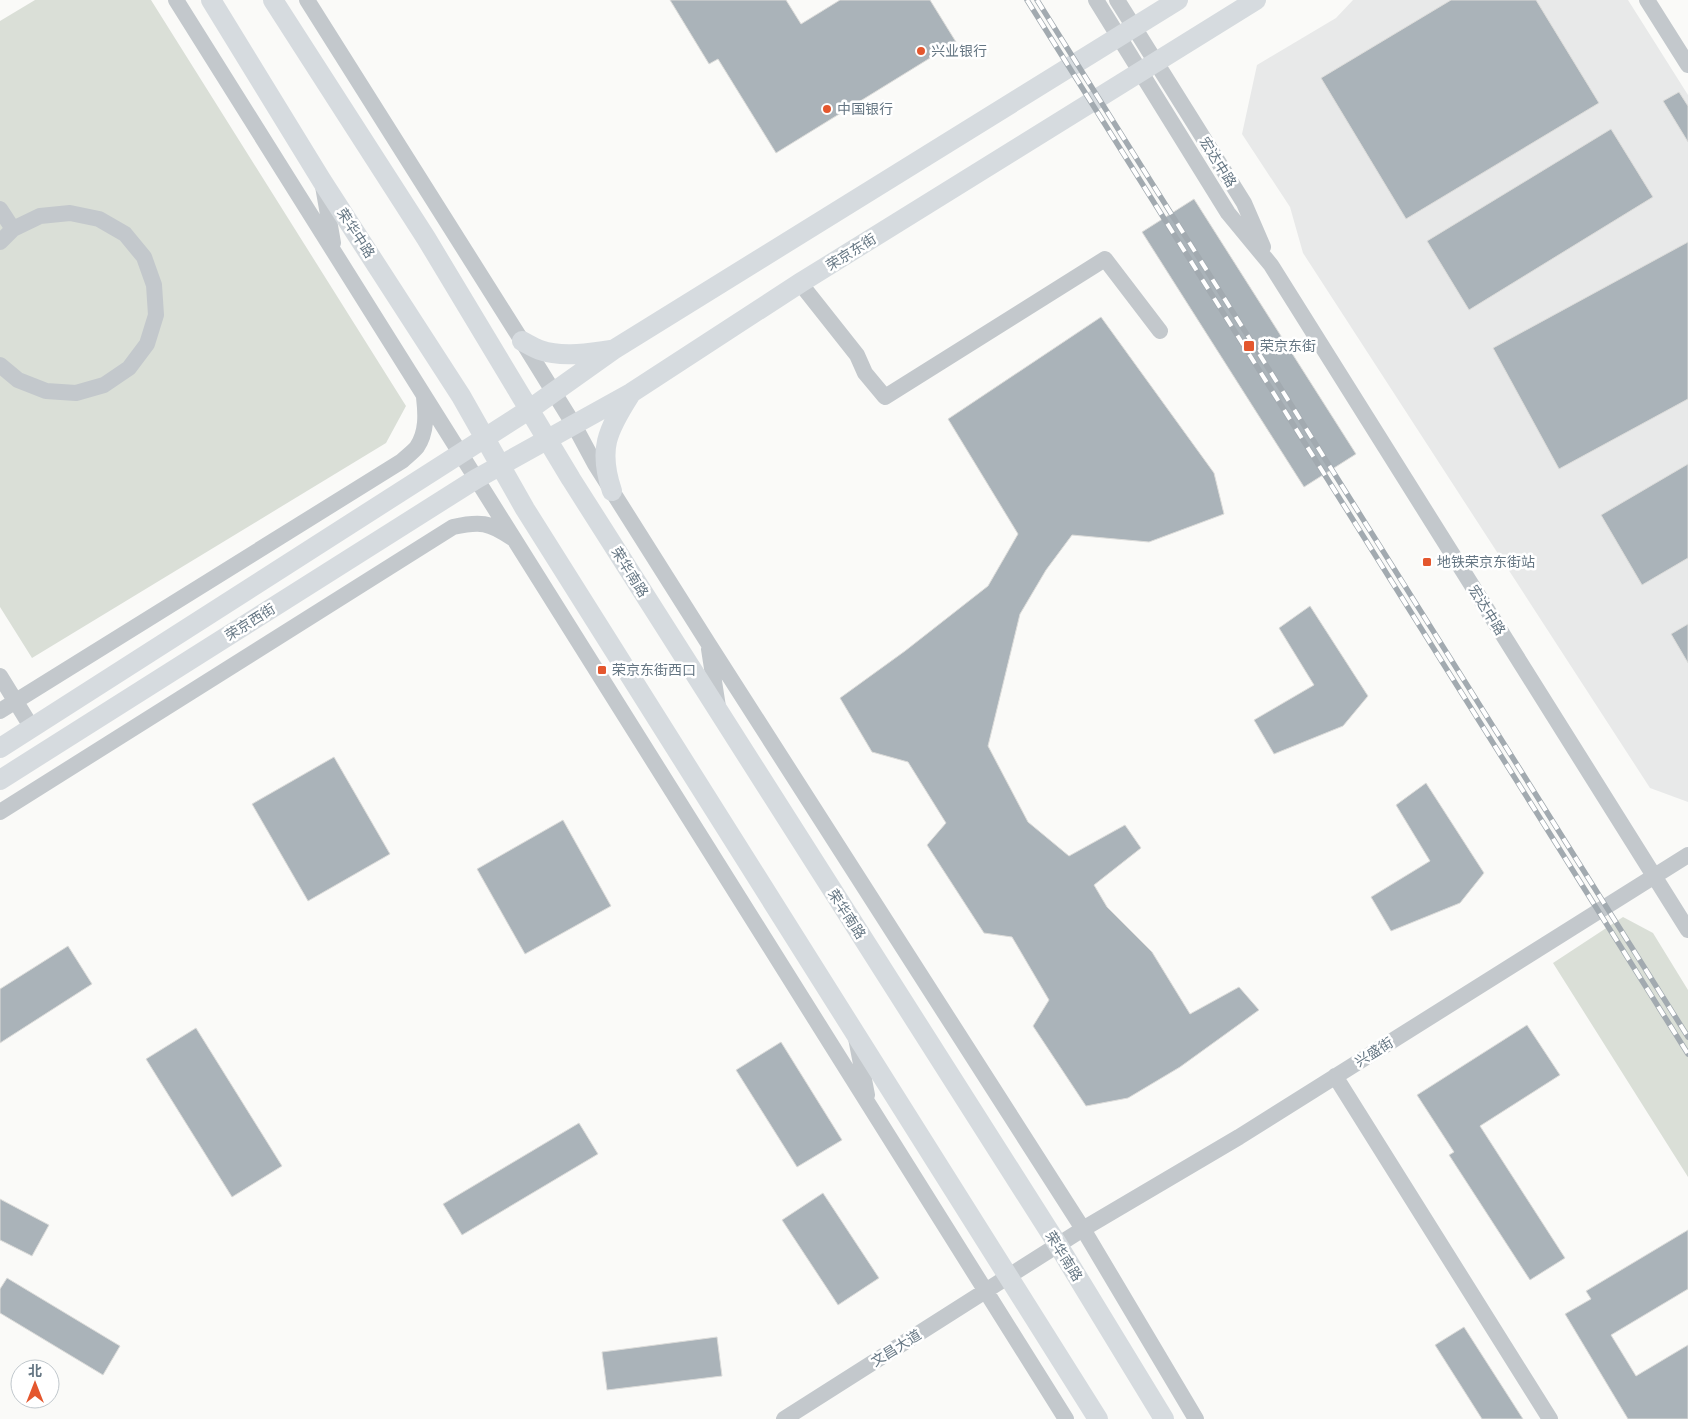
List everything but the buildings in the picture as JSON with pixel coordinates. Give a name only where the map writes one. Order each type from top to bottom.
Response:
[{"type":"main road","name":"荣华中路","points":[[211,0],[322,181],[461,396],[501,466]]},
{"type":"main road","points":[[273,0],[426,238],[530,409],[613,350],[1178,0]]},
{"type":"main road","name":"荣京东街","points":[[501,466],[631,393],[800,284],[1256,0]]},
{"type":"main road","points":[[522,340],[538,350],[552,353],[576,354],[613,350]]},
{"type":"main road","points":[[612,491],[604,458],[605,446],[618,414],[631,393]]},
{"type":"main road","name":"荣京西街","points":[[0,748],[530,409]]},
{"type":"main road","name":"荣华南路","points":[[530,409],[571,480],[1058,1245],[1164,1419]]},
{"type":"main road","points":[[501,466],[530,517],[1098,1419]]},
{"type":"main road","name":"荣京西街","points":[[0,780],[476,479],[501,466]]},
{"type":"street","points":[[176,0],[1066,1419]]},
{"type":"street","points":[[306,0],[522,340],[574,424],[595,464],[708,643],[1083,1230],[1196,1419]]},
{"type":"street","points":[[1096,0],[1127,32]]},
{"type":"street","points":[[1118,0],[1127,32]]},
{"type":"street","points":[[1647,0],[1688,65]]},
{"type":"street","name":"宏达中路","points":[[1127,32],[1228,213],[1270,265],[1688,930]]},
{"type":"street","points":[[322,181],[335,251]]},
{"type":"street","points":[[0,208],[13,229]]},
{"type":"street","points":[[0,242],[13,229],[40,216],[70,213],[99,219],[124,234],[144,257],[154,285],[156,315],[147,344],[129,368],[104,385],[76,393],[46,391],[18,380],[0,365]]},
{"type":"street","points":[[800,284],[857,355],[865,373],[885,397],[1105,259],[1160,331]]},
{"type":"street","points":[[0,711],[402,461],[416,448],[422,437],[425,420],[424,395]]},
{"type":"street","points":[[0,812],[453,527],[468,524],[486,524],[499,529],[514,539]]},
{"type":"street","points":[[708,643],[719,714]]},
{"type":"street","points":[[0,676],[32,728]]},
{"type":"street","name":"兴盛街","points":[[1008,1277],[1238,1137],[1688,855]]},
{"type":"street","points":[[856,1034],[868,1104]]},
{"type":"street","points":[[1335,1076],[1550,1419]]},
{"type":"street","name":"文昌大道","points":[[784,1419],[1008,1277]]},
{"type":"shaded area","points":[[35,0],[151,0],[406,406],[386,443],[32,658],[0,607],[0,21]]},
{"type":"shaded area","points":[[1353,0],[1628,0],[1688,95],[1688,802],[1650,788],[1303,253],[1290,207],[1242,134],[1257,65],[1336,18]]},
{"type":"shaded area","points":[[1623,917],[1653,933],[1688,990],[1688,1177],[1553,963]]},
{"type":"railway","points":[[1027,0],[1688,1054]]},
{"type":"railway","points":[[1037,0],[1688,1037]]},
{"type":"place","name":"兴业银行","points":[[921,51]]},
{"type":"place","name":"中国银行","points":[[827,109]]},
{"type":"place","name":"荣京东街","points":[[1249,346]]},
{"type":"place","name":"地铁荣京东街站","points":[[1427,562]]},
{"type":"place","name":"荣京东街西口","points":[[602,670]]}]
